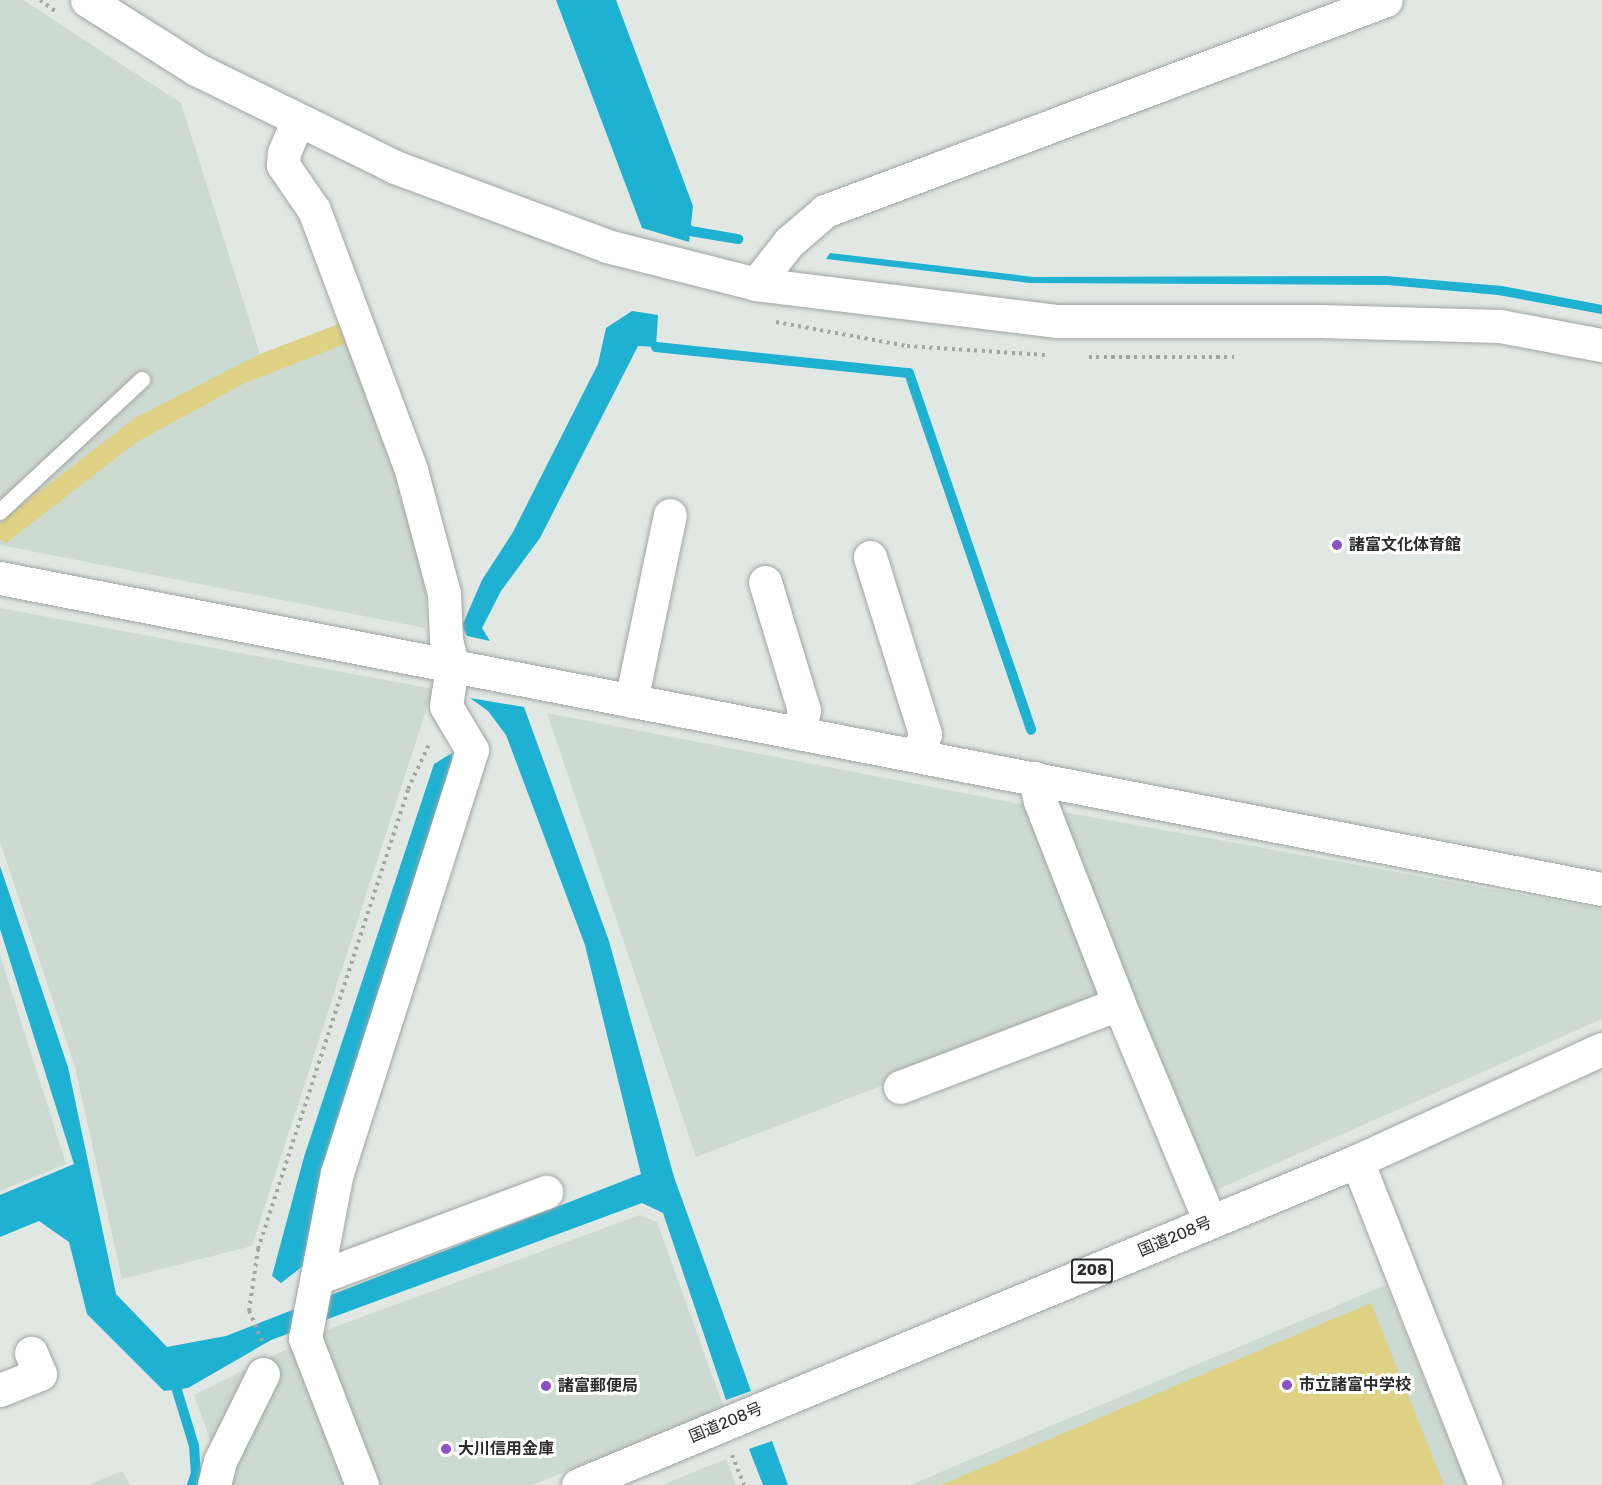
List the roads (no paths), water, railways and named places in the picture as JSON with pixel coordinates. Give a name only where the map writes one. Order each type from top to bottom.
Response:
[{"type":"main road","points":[[87,0],[196,69],[297,122],[501,209],[608,246],[756,284],[1058,321],[1320,321],[1500,327],[1602,345]]},
{"type":"main road","points":[[756,284],[789,242],[825,211],[1386,0]]},
{"type":"main road","points":[[297,122],[284,153],[283,165],[314,210],[411,470],[444,593],[446,639],[452,666],[446,706],[472,750],[337,1172],[305,1338],[362,1485]]},
{"type":"main road","points":[[631,701],[670,515]]},
{"type":"main road","points":[[870,557],[925,734],[917,756]]},
{"type":"main road","points":[[0,578],[1602,889]]},
{"type":"main road","points":[[765,582],[804,710],[799,733]]},
{"type":"main road","points":[[1035,778],[1040,801],[1119,1004],[1210,1222]]},
{"type":"main road","points":[[900,1087],[1119,1004]]},
{"type":"main road","name":"国道208号","points":[[578,1485],[1357,1161],[1602,1049]]},
{"type":"main road","points":[[1357,1161],[1485,1485]]},
{"type":"main road","points":[[316,1284],[546,1192]]},
{"type":"main road","points":[[0,1390],[40,1374],[31,1353]]},
{"type":"main road","points":[[214,1485],[220,1461],[265,1362]]},
{"type":"lane","points":[[0,512],[142,380]]},
{"type":"water","points":[[556,0],[616,0],[693,206],[689,242],[642,228]]},
{"type":"water","points":[[830,253],[1034,277],[1386,276],[1502,286],[1602,305],[1602,314],[1498,295],[1388,285],[1030,283],[826,259]]},
{"type":"water","points":[[632,311],[658,315],[656,347],[638,346],[540,538],[501,591],[482,628],[490,641],[467,636],[462,626],[482,580],[513,532],[598,364],[606,328]]},
{"type":"water","points":[[470,698],[524,707],[609,941],[674,1177],[751,1391],[726,1400],[663,1213],[642,1203],[271,1340],[188,1388],[164,1391],[87,1314],[69,1242],[39,1221],[0,1237],[0,1195],[74,1164],[0,929],[0,866],[68,1067],[116,1294],[167,1347],[226,1336],[641,1174],[585,945],[506,735],[488,711]]},
{"type":"water","points":[[452,753],[453,775],[303,1266],[281,1283],[272,1276],[304,1157],[434,764]]},
{"type":"water","points":[[772,1441],[788,1485],[763,1485],[749,1449]]},
{"type":"waterway","points":[[679,221],[690,231],[738,239]]},
{"type":"waterway","points":[[656,347],[909,373],[1031,730]]},
{"type":"waterway","points":[[176,1387],[194,1446],[196,1473],[192,1485]]},
{"type":"place","name":"諸富文化体育館","points":[[1337,545]]},
{"type":"place","name":"市立諸富中学校","points":[[1287,1385]]},
{"type":"place","name":"諸富郵便局","points":[[546,1386]]},
{"type":"place","name":"大川信用金庫","points":[[446,1449]]}]
